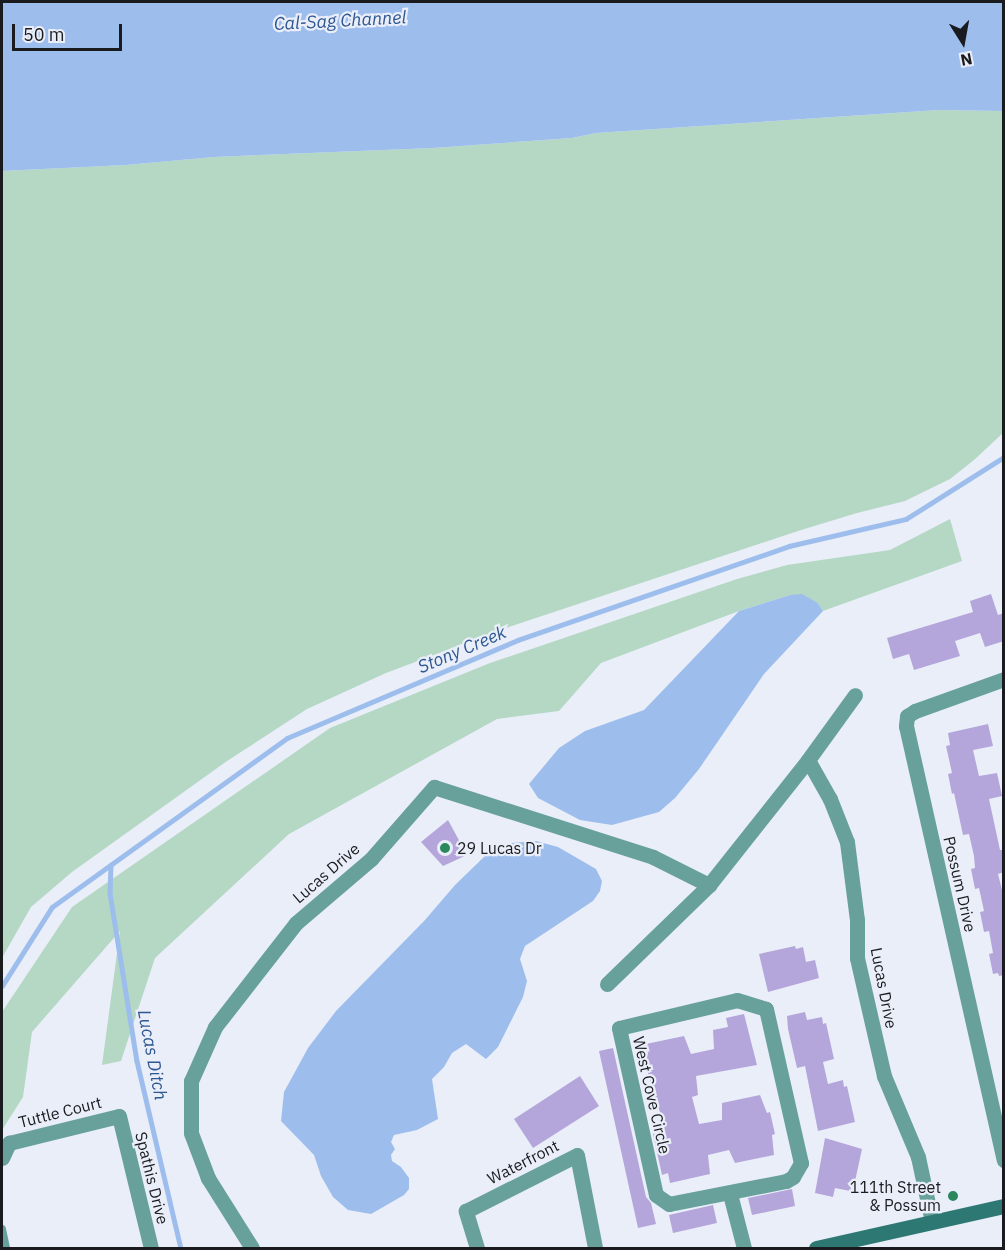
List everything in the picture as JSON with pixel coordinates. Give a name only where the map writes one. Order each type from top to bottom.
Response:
[{"type":"main road","points":[[816,1248],[1004,1206]]},
{"type":"street","name":"Possum Drive","points":[[1004,679],[915,711],[907,716],[906,726],[1004,1160]]},
{"type":"street","points":[[607,984],[709,885],[808,760],[855,695]]},
{"type":"street","name":"Lucas Drive","points":[[808,760],[830,799],[847,842],[857,920],[860,969],[884,1076],[918,1157],[932,1222]]},
{"type":"street","name":"Lucas Drive","points":[[252,1248],[208,1178],[191,1133],[190,1081],[214,1027],[296,923],[371,859],[434,787],[653,856],[709,885]]},
{"type":"street","name":"West Cove Circle","points":[[737,1000],[766,1009],[800,1148],[801,1163],[793,1177],[786,1181],[730,1194],[679,1204],[669,1204],[656,1195],[619,1028],[737,1000]]},
{"type":"street","name":"Tuttle Court","points":[[2,1158],[9,1143],[119,1116]]},
{"type":"street","name":"Spathis Drive","points":[[119,1116],[151,1248]]},
{"type":"street","name":"Waterfront","points":[[477,1248],[466,1211],[577,1155],[595,1248]]},
{"type":"street","points":[[730,1194],[744,1248]]},
{"type":"lane","points":[[2,1229],[6,1248]]},
{"type":"green space","points":[[939,110],[1003,111],[1003,433],[974,460],[950,479],[905,501],[798,531],[500,630],[386,673],[307,709],[227,761],[72,872],[31,907],[2,958],[2,171],[126,165],[214,157],[433,148],[572,138],[596,133]]},
{"type":"green space","points":[[950,519],[962,561],[823,611],[818,603],[802,595],[790,595],[739,611],[601,663],[559,711],[497,719],[289,834],[155,958],[121,1061],[102,1065],[120,931],[32,1032],[23,1097],[2,1130],[2,1012],[72,907],[330,728],[490,663],[737,579],[787,565],[890,550]]},
{"type":"water","name":"Cal-Sag Channel","points":[[2,2],[1003,2],[1003,111],[939,110],[596,133],[572,138],[433,148],[214,157],[126,165],[2,171]]},
{"type":"water","points":[[802,594],[818,603],[823,611],[764,674],[699,769],[675,798],[659,812],[612,825],[580,820],[538,798],[529,784],[559,748],[585,731],[644,710],[739,611],[790,595]]},
{"type":"water","points":[[536,841],[558,847],[596,869],[602,881],[600,891],[593,901],[525,946],[520,959],[527,981],[523,997],[498,1047],[486,1059],[466,1044],[452,1053],[444,1067],[432,1079],[438,1119],[417,1130],[394,1135],[391,1142],[395,1149],[391,1155],[392,1161],[401,1167],[409,1178],[409,1189],[404,1195],[371,1214],[348,1210],[333,1197],[321,1176],[314,1155],[281,1121],[284,1092],[308,1048],[336,1011],[425,920],[455,885],[485,856],[512,843]]},
{"type":"building","points":[[991,594],[998,615],[1004,613],[1004,641],[985,647],[980,633],[955,641],[960,656],[914,670],[909,654],[893,659],[887,638],[973,612],[970,601]]},
{"type":"building","points":[[988,724],[993,746],[973,750],[979,776],[997,773],[1002,796],[989,799],[1000,850],[1004,850],[1004,872],[998,874],[1004,898],[1004,975],[999,976],[998,973],[993,974],[989,954],[993,953],[989,931],[984,932],[980,912],[984,911],[979,888],[975,889],[971,869],[975,868],[974,856],[969,834],[963,835],[954,793],[952,794],[948,774],[952,773],[946,746],[950,745],[948,733]]},
{"type":"building","name":"29 Lucas Dr","points":[[448,820],[467,855],[443,866],[421,842]]},
{"type":"building","points":[[795,946],[796,949],[803,947],[806,962],[815,960],[819,978],[768,992],[759,954]]},
{"type":"building","points":[[805,1012],[807,1020],[822,1017],[823,1024],[826,1023],[834,1059],[823,1062],[828,1084],[843,1080],[844,1087],[847,1086],[855,1122],[818,1131],[805,1066],[797,1068],[788,1029],[787,1016]]},
{"type":"building","points":[[744,1014],[757,1065],[696,1076],[698,1095],[692,1097],[699,1124],[722,1120],[722,1103],[760,1095],[767,1113],[770,1112],[775,1134],[772,1135],[774,1155],[735,1163],[729,1150],[708,1155],[710,1174],[670,1183],[668,1173],[662,1175],[653,1134],[660,1133],[658,1123],[663,1122],[645,1064],[645,1055],[648,1054],[646,1044],[684,1036],[691,1054],[714,1049],[713,1030],[728,1027],[726,1018]]},
{"type":"building","points":[[613,1048],[646,1197],[651,1203],[656,1224],[638,1228],[599,1051]]},
{"type":"building","points":[[580,1076],[599,1106],[533,1148],[514,1119]]},
{"type":"building","points":[[825,1138],[862,1149],[854,1186],[852,1185],[850,1191],[835,1188],[833,1197],[815,1193]]},
{"type":"building","points":[[792,1189],[795,1206],[752,1215],[748,1198]]},
{"type":"building","points":[[713,1205],[717,1223],[673,1233],[669,1215]]},
{"type":"waterway","name":"Stony Creek","points":[[2,986],[52,907],[287,738],[518,640],[789,546],[906,519],[1004,457]]},
{"type":"waterway","name":"Lucas Ditch","points":[[111,865],[110,893],[137,1061],[181,1248]]},
{"type":"place","name":"29 Lucas Dr","points":[[445,848]]},
{"type":"place","name":"111th Street & Possum","points":[[953,1196]]}]
